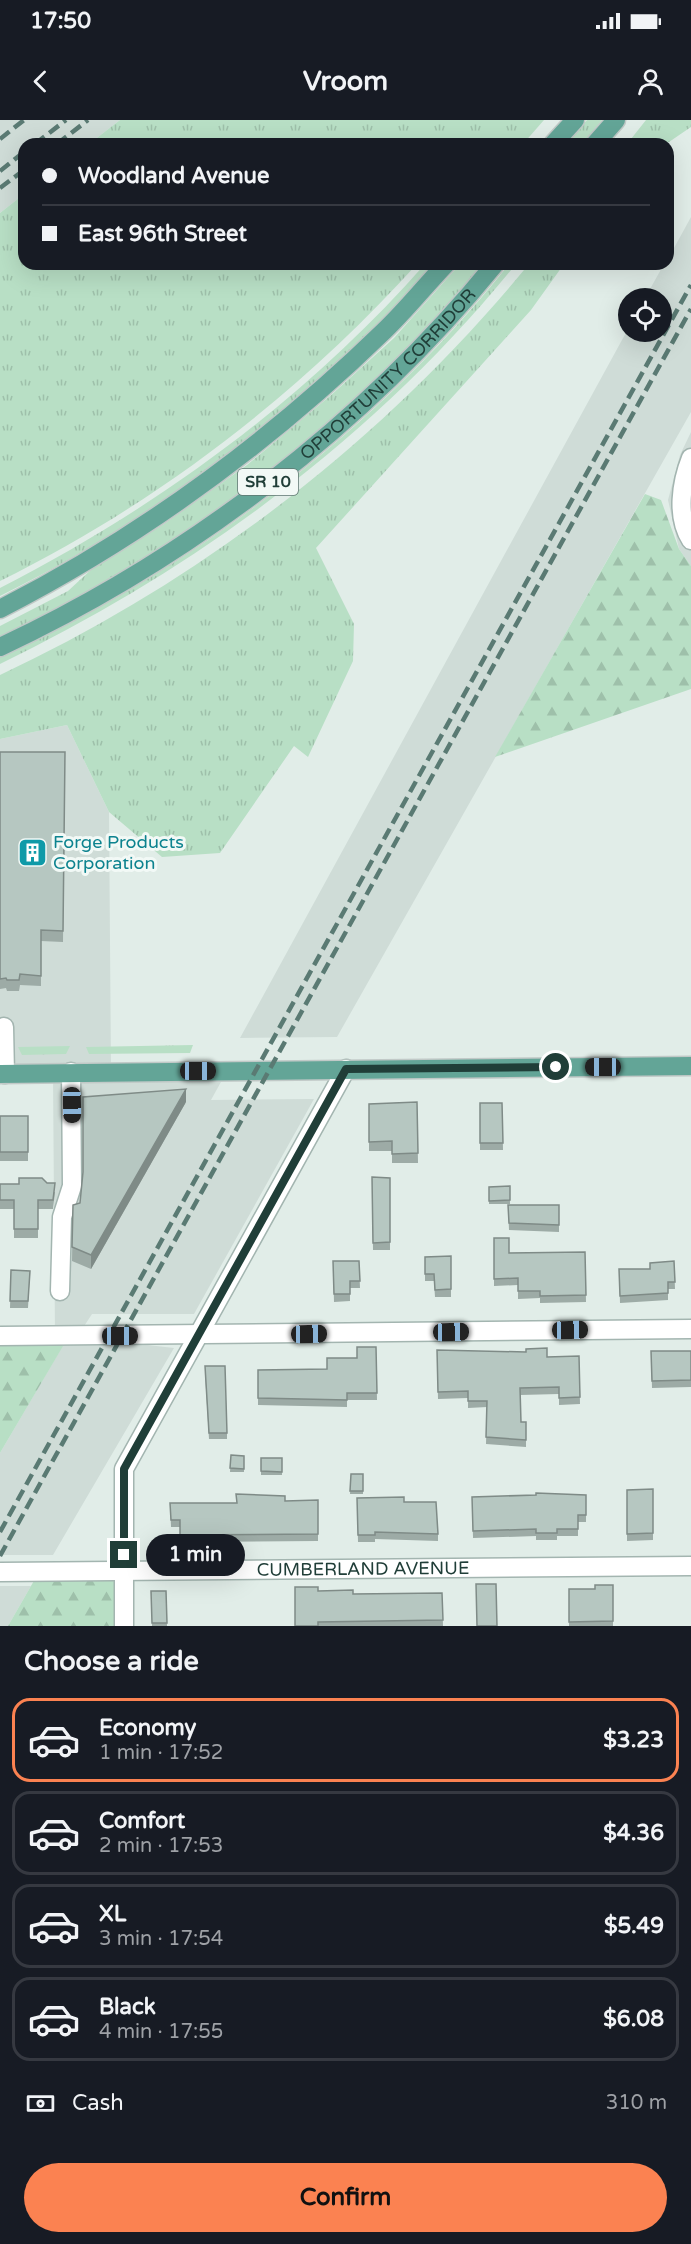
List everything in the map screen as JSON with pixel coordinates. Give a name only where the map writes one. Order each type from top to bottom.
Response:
[{"type":"main road","points":[[558,138],[575,120]]},
{"type":"main road","points":[[600,138],[616,120]]},
{"type":"main road","name":"OPPORTUNITY CORRIDOR","points":[[0,609],[58,577],[166,508],[255,445],[322,389],[386,330],[441,270]]},
{"type":"main road","name":"OPPORTUNITY CORRIDOR","points":[[0,647],[114,586],[194,536],[266,484],[345,419],[420,350],[490,270]]},
{"type":"main road","points":[[3,1074],[691,1066]]},
{"type":"street","points":[[691,458],[683,477],[682,526],[691,540]]},
{"type":"street","points":[[3,1074],[4,1027]]},
{"type":"street","points":[[124,1626],[124,1469],[200,1336],[346,1069]]},
{"type":"street","points":[[60,1292],[62,1216],[72,1186],[72,1072]]},
{"type":"street","points":[[0,1336],[200,1336],[691,1329]]},
{"type":"street","name":"CUMBERLAND AVENUE","points":[[0,1572],[691,1566]]},
{"type":"shaded area","points":[[0,120],[120,120],[97,138],[18,138],[18,199],[0,213]]},
{"type":"shaded area","points":[[691,217],[691,412],[337,1037],[240,1038],[621,342],[672,342],[672,288],[651,288],[661,270],[674,270],[674,248]]},
{"type":"shaded area","points":[[691,432],[691,566],[679,549],[668,500],[680,455]]},
{"type":"shaded area","points":[[67,725],[109,812],[111,1072],[227,1071],[211,1100],[314,1099],[194,1314],[92,1314],[77,1337],[174,1348],[53,1555],[0,1555],[0,1453],[68,1337],[55,1336],[53,1073],[0,1074],[0,739]]},
{"type":"shaded area","points":[[0,1586],[31,1586],[8,1626],[0,1626]]},
{"type":"green space","points":[[120,120],[544,120],[528,138],[97,138]]},
{"type":"green space","points":[[587,120],[602,120],[587,138],[571,138]]},
{"type":"green space","points":[[646,120],[691,120],[691,127],[674,139],[632,138]]},
{"type":"green space","points":[[18,199],[18,270],[411,270],[372,312],[324,357],[224,442],[115,517],[0,581],[0,213]]},
{"type":"green space","points":[[419,270],[429,270],[388,315],[338,363],[233,451],[120,529],[0,596],[0,588],[117,522],[228,446],[331,360]]},
{"type":"green space","points":[[455,270],[479,270],[379,376],[322,428],[262,477],[200,523],[136,565],[69,603],[0,637],[0,626],[68,591],[94,567],[164,524],[247,465],[330,396],[394,338]]},
{"type":"green space","points":[[504,270],[511,270],[462,327],[405,386],[344,441],[280,492],[214,541],[145,585],[0,664],[0,657],[71,622],[142,582],[211,538],[277,490],[341,438],[458,324]]},
{"type":"green space","points":[[524,270],[560,270],[531,310],[316,548],[354,624],[353,661],[308,757],[294,746],[220,853],[162,857],[109,812],[67,725],[0,739],[0,675],[76,637],[149,594],[220,548],[288,499],[353,445],[415,388],[473,328]]},
{"type":"green space","points":[[645,494],[661,500],[679,549],[691,566],[691,689],[495,757]]},
{"type":"green space","points":[[193,1045],[190,1053],[89,1054],[86,1047]]},
{"type":"green space","points":[[70,1046],[66,1054],[22,1055],[18,1047]]},
{"type":"green space","points":[[0,1336],[69,1336],[0,1453]]},
{"type":"green space","points":[[124,1571],[124,1626],[8,1626],[39,1572]]},
{"type":"building","name":"Forge Products Corporation","points":[[0,752],[65,752],[63,931],[41,930],[41,976],[20,974],[19,980],[0,979]]},
{"type":"building","points":[[186,1089],[91,1255],[72,1247],[73,1205],[80,1203],[83,1172],[83,1097]]},
{"type":"building","points":[[417,1102],[418,1153],[392,1154],[392,1141],[369,1142],[369,1104]]},
{"type":"building","points":[[480,1103],[502,1103],[503,1143],[480,1143]]},
{"type":"building","points":[[0,1116],[28,1116],[28,1152],[0,1152]]},
{"type":"building","points":[[372,1177],[390,1178],[390,1242],[373,1243]]},
{"type":"building","points":[[19,1178],[42,1178],[47,1183],[55,1183],[53,1200],[38,1200],[38,1229],[14,1229],[14,1200],[0,1200],[0,1184],[19,1184]]},
{"type":"building","points":[[510,1186],[510,1200],[489,1201],[489,1187]]},
{"type":"building","points":[[508,1205],[559,1205],[559,1225],[509,1223]]},
{"type":"building","points":[[494,1238],[509,1238],[509,1253],[585,1252],[586,1295],[540,1296],[540,1291],[518,1291],[518,1278],[494,1279]]},
{"type":"building","points":[[451,1256],[451,1289],[435,1290],[434,1274],[425,1274],[425,1257]]},
{"type":"building","points":[[333,1261],[359,1261],[360,1281],[350,1281],[350,1294],[334,1294]]},
{"type":"building","points":[[674,1261],[675,1282],[668,1282],[668,1293],[620,1296],[619,1269],[650,1269],[650,1263]]},
{"type":"building","points":[[11,1270],[30,1271],[28,1301],[10,1301]]},
{"type":"building","points":[[357,1347],[376,1347],[377,1393],[347,1393],[347,1400],[258,1398],[258,1370],[327,1369],[327,1358],[357,1358]]},
{"type":"building","points":[[547,1348],[547,1357],[579,1356],[580,1397],[559,1398],[559,1387],[520,1388],[521,1422],[526,1422],[526,1440],[486,1437],[487,1401],[468,1401],[468,1391],[438,1392],[437,1350],[526,1352],[526,1349]]},
{"type":"building","points":[[651,1351],[691,1351],[691,1380],[652,1381]]},
{"type":"building","points":[[205,1366],[225,1366],[227,1433],[209,1433]]},
{"type":"building","points":[[231,1455],[244,1456],[244,1469],[230,1468]]},
{"type":"building","points":[[261,1458],[282,1458],[282,1472],[261,1471]]},
{"type":"building","points":[[351,1474],[363,1474],[363,1491],[350,1491]]},
{"type":"building","points":[[653,1489],[653,1533],[627,1534],[627,1490]]},
{"type":"building","points":[[536,1493],[586,1495],[586,1515],[578,1515],[578,1529],[557,1529],[557,1533],[536,1533],[536,1529],[473,1531],[472,1497],[536,1495]]},
{"type":"building","points":[[236,1494],[285,1496],[285,1501],[318,1500],[318,1534],[180,1535],[180,1520],[171,1520],[170,1503],[237,1503]]},
{"type":"building","points":[[404,1497],[404,1502],[436,1502],[438,1534],[375,1532],[375,1535],[358,1535],[357,1498]]},
{"type":"building","points":[[476,1584],[496,1584],[497,1626],[477,1626]]},
{"type":"building","points":[[595,1585],[613,1585],[613,1621],[569,1622],[569,1589],[595,1589]]},
{"type":"building","points":[[295,1587],[318,1587],[318,1591],[353,1590],[353,1594],[442,1593],[443,1620],[318,1622],[318,1626],[295,1626]]},
{"type":"building","points":[[151,1591],[166,1591],[167,1623],[152,1623]]},
{"type":"railway","points":[[0,139],[24,120]]},
{"type":"railway","points":[[43,138],[66,120]]},
{"type":"railway","points":[[65,138],[88,120]]},
{"type":"railway","points":[[0,171],[18,157]]},
{"type":"railway","points":[[0,188],[18,174]]},
{"type":"railway","points":[[0,1532],[691,285]]},
{"type":"railway","points":[[0,1556],[691,309]]},
{"type":"place","name":"Forge Products Corporation","points":[[32,852]]},
{"type":"route","points":[[124,1555],[124,1469],[200,1336],[346,1069],[556,1067]]}]
